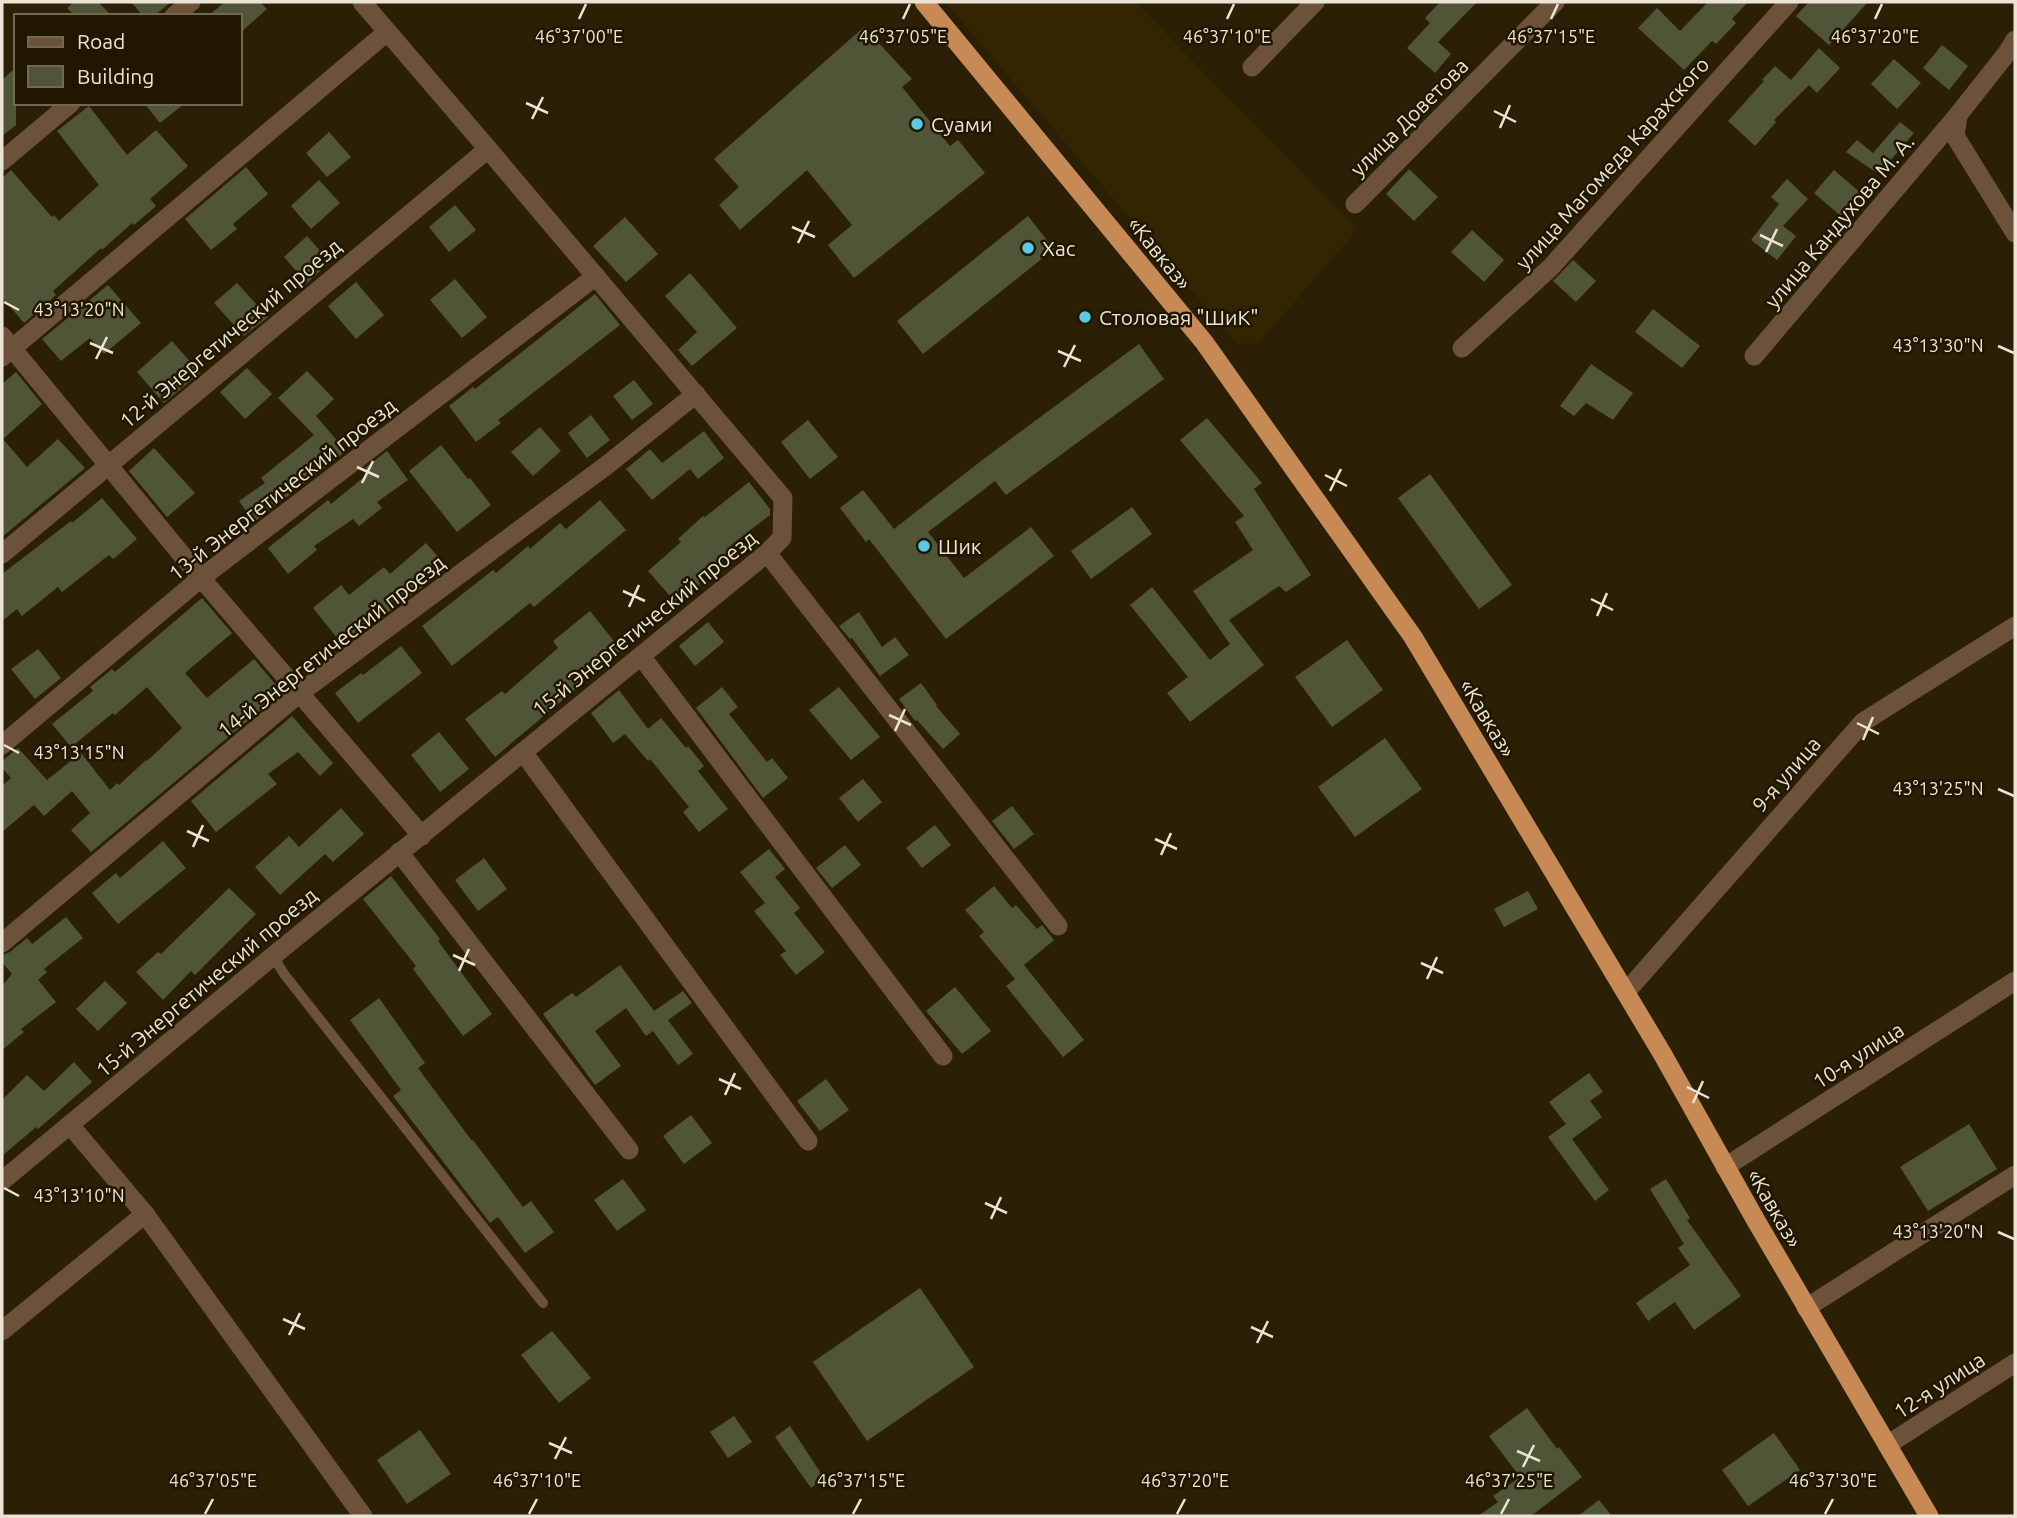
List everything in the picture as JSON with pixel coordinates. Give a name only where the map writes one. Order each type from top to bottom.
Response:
[{"type":"highway","name":"«Кавказ»","points":[[924,2],[1204,342],[1413,637],[1663,1055],[1806,1308],[1929,1516]]},
{"type":"street","points":[[176,14],[191,2]]},
{"type":"street","name":"15-й Энергетический проезд","points":[[2,1181],[399,852],[768,553],[782,538],[783,498],[362,2]]},
{"type":"street","points":[[1252,67],[1315,2]]},
{"type":"street","name":"улица Доветова","points":[[1355,204],[1555,2]]},
{"type":"street","name":"улица Магомеда Карахского","points":[[1462,348],[1551,267],[1789,2]]},
{"type":"street","points":[[387,32],[5,347],[108,464],[201,578],[422,836]]},
{"type":"street","name":"улица Кандухова М. А.","points":[[1754,356],[1958,115],[2015,40]]},
{"type":"street","points":[[2,161],[69,105]]},
{"type":"street","points":[[1958,115],[1955,136],[2015,232]]},
{"type":"street","name":"12-й Энергетический проезд","points":[[2,554],[488,149]]},
{"type":"street","name":"13-й Энергетический проезд","points":[[2,745],[201,578],[596,276]]},
{"type":"street","name":"14-й Энергетический проезд","points":[[2,943],[301,692],[607,465],[696,394]]},
{"type":"street","points":[[768,553],[1058,926]]},
{"type":"street","name":"9-я улица","points":[[1626,992],[1863,722],[2015,626]]},
{"type":"street","points":[[641,656],[943,1056]]},
{"type":"street","points":[[523,752],[808,1141]]},
{"type":"street","points":[[399,852],[629,1150]]},
{"type":"street","name":"10-я улица","points":[[1725,1167],[2015,981]]},
{"type":"street","points":[[70,1125],[145,1214],[358,1514]]},
{"type":"street","points":[[1806,1308],[2015,1175]]},
{"type":"street","points":[[2,1331],[145,1214]]},
{"type":"street","name":"12-я улица","points":[[1887,1445],[2015,1363]]},
{"type":"lane","points":[[273,956],[284,974],[544,1303]]},
{"type":"shaded area","points":[[945,2],[1135,2],[1358,229],[1259,343],[1237,344]]},
{"type":"building","points":[[74,2],[98,2],[110,14],[73,14],[67,8]]},
{"type":"building","points":[[131,2],[171,2],[156,14],[141,14]]},
{"type":"building","points":[[225,2],[260,2],[267,9],[242,31],[242,14],[210,14]]},
{"type":"building","points":[[1440,2],[1477,2],[1438,42],[1451,54],[1435,73],[1407,48],[1430,23],[1425,18]]},
{"type":"building","points":[[1708,2],[1748,2],[1732,19],[1736,23],[1716,44],[1712,41],[1684,70],[1638,28],[1657,8],[1680,31]]},
{"type":"building","points":[[1809,2],[1868,2],[1829,45],[1796,16]]},
{"type":"building","points":[[864,27],[912,79],[902,87],[950,146],[958,140],[985,173],[854,278],[828,245],[852,225],[807,170],[740,230],[719,205],[739,187],[714,159]]},
{"type":"building","points":[[1942,45],[1968,66],[1949,90],[1923,68]]},
{"type":"building","points":[[1819,48],[1840,68],[1817,93],[1809,85],[1774,120],[1776,122],[1755,146],[1728,121],[1775,66],[1791,80]]},
{"type":"building","points":[[1894,59],[1921,83],[1897,109],[1871,84]]},
{"type":"building","points":[[14,69],[16,125],[2,136],[2,80]]},
{"type":"building","points":[[146,105],[182,105],[160,123]]},
{"type":"building","points":[[89,106],[127,155],[156,130],[188,166],[150,199],[156,206],[102,250],[101,248],[53,291],[56,295],[24,323],[2,297],[2,178],[11,170],[52,217],[54,215],[59,221],[99,185],[57,131]]},
{"type":"building","points":[[1900,122],[1914,133],[1877,173],[1846,152],[1857,140],[1873,153]]},
{"type":"building","points":[[329,132],[351,157],[327,177],[306,153]]},
{"type":"building","points":[[246,167],[268,194],[233,224],[237,229],[211,250],[185,219]]},
{"type":"building","points":[[1409,169],[1438,197],[1414,221],[1386,194]]},
{"type":"building","points":[[1834,170],[1862,194],[1842,217],[1814,193]]},
{"type":"building","points":[[1787,179],[1808,199],[1783,226],[1796,236],[1777,260],[1751,240],[1779,204],[1771,197]]},
{"type":"building","points":[[319,180],[340,203],[311,229],[291,206]]},
{"type":"building","points":[[455,205],[476,230],[449,252],[429,227]]},
{"type":"building","points":[[1028,216],[1054,249],[923,354],[897,321]]},
{"type":"building","points":[[625,217],[658,254],[626,282],[593,246]]},
{"type":"building","points":[[1472,230],[1504,260],[1484,282],[1451,252]]},
{"type":"building","points":[[307,236],[330,262],[307,283],[284,257]]},
{"type":"building","points":[[1573,260],[1596,281],[1576,302],[1553,281]]},
{"type":"building","points":[[690,273],[737,328],[692,366],[678,350],[697,332],[665,296]]},
{"type":"building","points":[[455,279],[487,317],[462,338],[430,300]]},
{"type":"building","points":[[356,282],[384,315],[356,339],[328,306]]},
{"type":"building","points":[[237,283],[268,317],[244,336],[214,303]]},
{"type":"building","points":[[108,285],[141,323],[104,354],[90,338],[61,361],[42,339]]},
{"type":"building","points":[[595,294],[620,325],[498,420],[501,423],[476,442],[449,406],[473,387],[475,389]]},
{"type":"building","points":[[1653,309],[1700,346],[1682,368],[1635,332]]},
{"type":"building","points":[[172,341],[200,373],[164,403],[137,372]]},
{"type":"building","points":[[1139,344],[1164,379],[1006,495],[995,481],[928,532],[964,578],[1031,527],[1054,556],[946,639],[869,539],[866,542],[840,508],[863,490],[894,529]]},
{"type":"building","points":[[1591,364],[1633,393],[1613,420],[1586,403],[1574,416],[1560,406]]},
{"type":"building","points":[[247,368],[272,394],[245,419],[220,392]]},
{"type":"building","points":[[307,371],[334,399],[316,416],[346,451],[254,522],[239,501],[265,483],[261,478],[314,435],[278,398]]},
{"type":"building","points":[[16,372],[42,404],[3,439],[27,467],[58,439],[85,468],[2,537],[2,384]]},
{"type":"building","points":[[634,380],[653,404],[632,420],[613,396]]},
{"type":"building","points":[[591,415],[610,440],[587,458],[568,433]]},
{"type":"building","points":[[1207,418],[1262,483],[1254,489],[1311,575],[1286,592],[1279,586],[1229,620],[1264,665],[1190,722],[1167,693],[1188,677],[1130,605],[1152,587],[1210,660],[1230,644],[1193,591],[1253,550],[1235,522],[1244,516],[1180,440]]},
{"type":"building","points":[[808,420],[838,457],[810,479],[781,442]]},
{"type":"building","points":[[540,427],[561,451],[533,476],[511,452]]},
{"type":"building","points":[[704,431],[724,458],[698,479],[690,469],[652,500],[626,469],[650,449],[662,463]]},
{"type":"building","points":[[441,445],[491,505],[457,532],[409,471]]},
{"type":"building","points":[[154,448],[195,493],[167,517],[129,471]]},
{"type":"building","points":[[387,451],[408,480],[377,502],[382,508],[359,526],[353,519],[314,546],[317,550],[288,574],[268,548],[328,500],[331,504],[369,473],[365,468]]},
{"type":"building","points":[[1430,474],[1512,585],[1479,609],[1398,498]]},
{"type":"building","points":[[749,482],[770,509],[770,515],[731,545],[733,548],[698,581],[700,584],[677,604],[648,571],[681,542],[678,539],[703,516]]},
{"type":"building","points":[[102,498],[137,539],[113,559],[109,555],[62,592],[58,587],[22,616],[17,609],[2,621],[2,574]]},
{"type":"building","points":[[600,500],[626,530],[534,607],[530,603],[452,666],[422,626],[493,570],[496,573],[560,523],[566,529]]},
{"type":"building","points":[[1132,507],[1152,534],[1091,579],[1071,551]]},
{"type":"building","points":[[426,543],[448,568],[383,616],[381,613],[342,644],[313,608],[341,585],[349,595],[384,567],[390,574]]},
{"type":"building","points":[[202,598],[232,633],[185,673],[207,698],[254,659],[282,692],[91,852],[71,830],[90,813],[72,791],[44,816],[34,805],[2,832],[2,786],[11,778],[2,768],[2,761],[18,748],[47,780],[81,753],[110,790],[147,761],[182,728],[147,687],[115,715],[113,713],[71,747],[52,724],[93,691],[90,687],[112,669],[115,672]]},
{"type":"building","points":[[590,611],[621,650],[575,686],[577,688],[495,757],[465,719],[502,691],[505,694],[558,648],[553,641]]},
{"type":"building","points":[[859,612],[882,647],[895,637],[909,655],[880,676],[852,638],[839,626]]},
{"type":"building","points":[[708,622],[724,642],[695,666],[679,646]]},
{"type":"building","points":[[1347,640],[1383,690],[1332,727],[1295,677]]},
{"type":"building","points":[[401,646],[422,673],[358,723],[335,693]]},
{"type":"building","points":[[38,649],[61,678],[35,699],[11,669]]},
{"type":"building","points":[[921,683],[960,734],[943,749],[917,720],[915,721],[899,699]]},
{"type":"building","points":[[722,687],[738,707],[729,714],[767,762],[772,758],[788,778],[763,798],[696,708]]},
{"type":"building","points":[[839,687],[880,737],[851,760],[809,710]]},
{"type":"building","points":[[619,690],[648,729],[661,718],[704,766],[698,771],[728,809],[699,832],[683,812],[689,807],[650,759],[648,761],[625,734],[613,743],[591,713]]},
{"type":"building","points":[[292,716],[333,763],[320,776],[298,752],[268,774],[277,784],[216,832],[191,801]]},
{"type":"building","points":[[439,732],[469,769],[440,792],[411,755]]},
{"type":"building","points":[[1385,738],[1422,789],[1355,837],[1318,787]]},
{"type":"building","points":[[863,779],[882,802],[858,822],[839,798]]},
{"type":"building","points":[[1012,806],[1034,834],[1014,849],[992,821]]},
{"type":"building","points":[[341,808],[364,834],[333,862],[325,854],[280,895],[255,867],[289,836],[299,847]]},
{"type":"building","points":[[935,825],[951,845],[922,868],[906,848]]},
{"type":"building","points":[[163,841],[186,868],[118,924],[92,893],[116,873],[120,878]]},
{"type":"building","points":[[845,845],[861,865],[832,888],[816,868]]},
{"type":"building","points":[[769,849],[785,869],[775,877],[800,908],[794,913],[825,952],[796,975],[780,955],[786,951],[754,911],[765,903],[740,872]]},
{"type":"building","points":[[484,858],[507,889],[478,911],[455,880]]},
{"type":"building","points":[[391,876],[440,939],[438,941],[492,1014],[463,1036],[413,969],[416,966],[363,899]]},
{"type":"building","points":[[994,886],[1012,908],[1016,905],[1037,929],[1042,925],[1054,940],[1024,965],[1084,1040],[1063,1057],[1006,986],[1015,979],[979,936],[984,932],[965,910]]},
{"type":"building","points":[[229,888],[256,914],[195,975],[191,971],[163,1000],[136,972],[158,952],[161,954]]},
{"type":"building","points":[[1528,891],[1538,909],[1504,927],[1494,909]]},
{"type":"building","points":[[66,917],[83,938],[44,969],[47,972],[38,980],[56,1002],[21,1029],[24,1032],[2,1050],[2,986],[12,974],[2,962],[2,955],[27,938],[32,944]]},
{"type":"building","points":[[620,965],[654,1011],[683,991],[692,1003],[668,1020],[693,1054],[678,1065],[653,1031],[646,1036],[626,1008],[595,1031],[621,1066],[595,1085],[543,1014],[572,993],[576,997]]},
{"type":"building","points":[[105,981],[127,1003],[98,1031],[76,1009]]},
{"type":"building","points":[[955,987],[991,1031],[962,1054],[926,1011]]},
{"type":"building","points":[[379,998],[425,1063],[418,1068],[472,1141],[523,1207],[531,1201],[554,1232],[525,1253],[498,1217],[490,1223],[393,1096],[401,1090],[350,1020]]},
{"type":"building","points":[[74,1062],[92,1082],[2,1156],[2,1100],[27,1075],[44,1091]]},
{"type":"building","points":[[1589,1073],[1603,1092],[1590,1101],[1602,1117],[1572,1139],[1609,1190],[1595,1201],[1548,1137],[1566,1124],[1549,1102]]},
{"type":"building","points":[[826,1079],[849,1110],[820,1131],[797,1101]]},
{"type":"building","points":[[691,1115],[712,1143],[684,1164],[663,1136]]},
{"type":"building","points":[[1969,1124],[1997,1169],[1928,1211],[1900,1167]]},
{"type":"building","points":[[623,1179],[646,1210],[617,1231],[594,1200]]},
{"type":"building","points":[[1666,1179],[1690,1218],[1687,1220],[1741,1296],[1694,1330],[1675,1302],[1648,1321],[1636,1303],[1690,1265],[1678,1248],[1684,1244],[1650,1189]]},
{"type":"building","points":[[920,1288],[974,1367],[867,1441],[813,1362]]},
{"type":"building","points":[[552,1331],[591,1378],[559,1403],[521,1355]]},
{"type":"building","points":[[1527,1408],[1582,1477],[1531,1516],[1478,1516],[1498,1502],[1493,1496],[1520,1477],[1489,1436]]},
{"type":"building","points":[[734,1416],[752,1442],[728,1458],[710,1432]]},
{"type":"building","points":[[790,1426],[824,1478],[811,1488],[775,1437]]},
{"type":"building","points":[[420,1430],[451,1474],[407,1504],[377,1460]]},
{"type":"building","points":[[1774,1433],[1800,1470],[1748,1506],[1722,1470]]},
{"type":"building","points":[[1599,1500],[1612,1516],[1578,1516]]},
{"type":"place","name":"Суами","points":[[917,124]]},
{"type":"place","name":"Хас","points":[[1028,248]]},
{"type":"place","name":"Столовая \"ШиК\"","points":[[1085,317]]},
{"type":"place","name":"Шик","points":[[924,546]]}]
